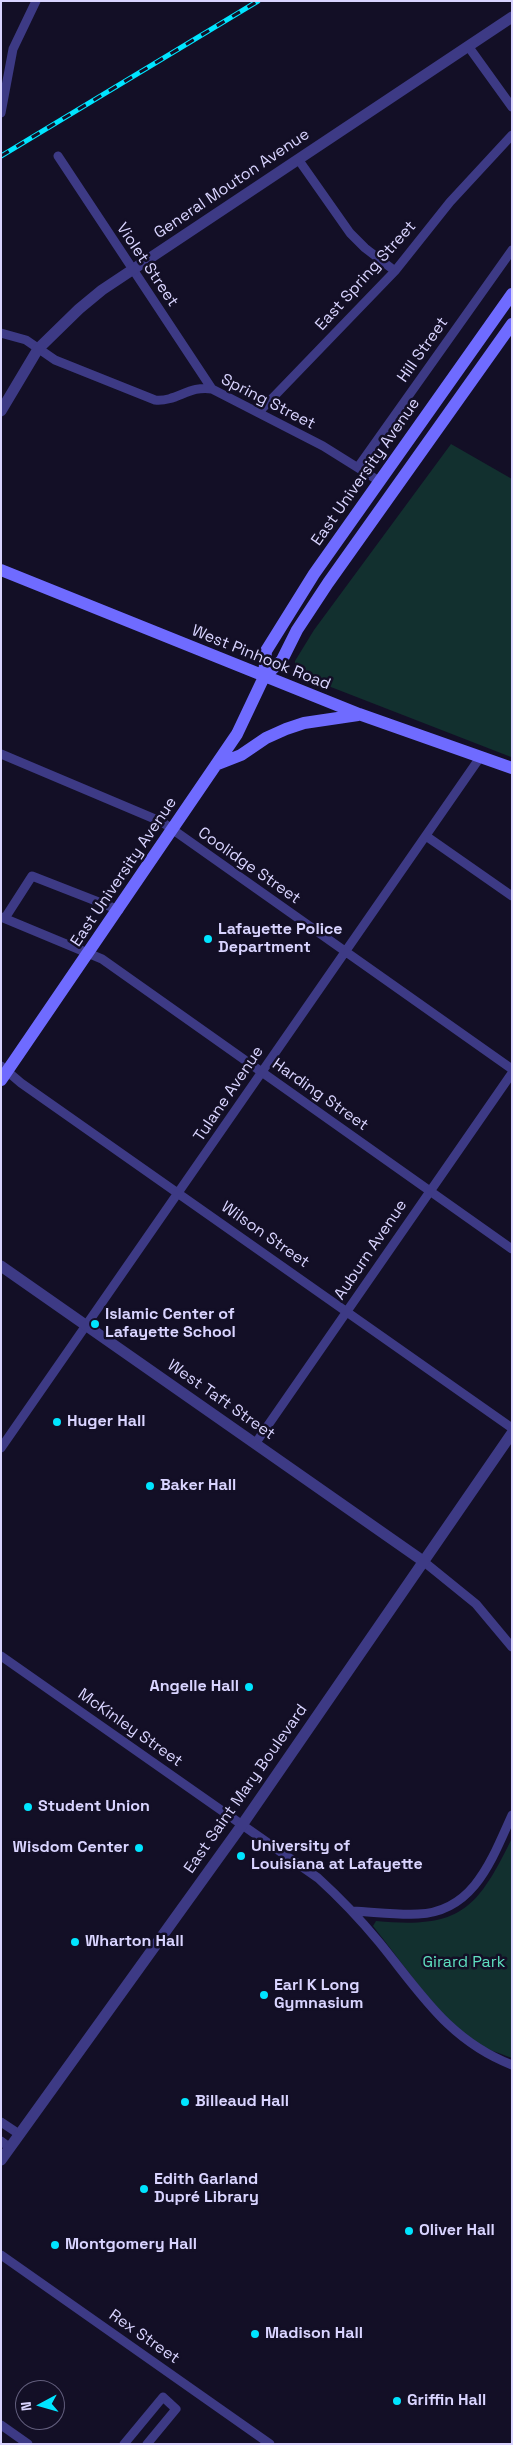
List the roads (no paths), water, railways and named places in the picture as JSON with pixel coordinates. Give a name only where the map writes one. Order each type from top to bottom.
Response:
[{"type":"main road","name":"East University Avenue","points":[[3,1073],[89,953],[237,734],[264,677],[266,652],[314,574],[512,294]]},
{"type":"main road","name":"East University Avenue","points":[[264,677],[282,660],[302,622],[512,324]]},
{"type":"main road","points":[[379,481],[394,491]]},
{"type":"main road","name":"West Pinhook Road","points":[[1,570],[359,714],[512,768]]},
{"type":"main road","points":[[218,764],[241,755],[258,742],[286,729],[304,723],[359,714]]},
{"type":"street","points":[[1,113],[13,49],[36,1]]},
{"type":"street","name":"General Mouton Avenue","points":[[1,411],[38,349],[78,309],[131,270],[512,17]]},
{"type":"street","points":[[468,46],[512,107]]},
{"type":"street","name":"East Spring Street","points":[[259,412],[395,271],[450,202],[512,135]]},
{"type":"street","name":"Violet Street","points":[[58,156],[131,270],[212,389]]},
{"type":"street","points":[[298,159],[350,233],[395,271]]},
{"type":"street","name":"Hill Street","points":[[358,467],[512,250]]},
{"type":"street","name":"Spring Street","points":[[1,333],[20,338],[55,360],[155,400],[172,399],[197,388],[212,389],[259,412],[358,467],[379,481]]},
{"type":"street","name":"Coolidge Street","points":[[1,754],[162,822],[512,1071]]},
{"type":"street","name":"Tulane Avenue","points":[[1,1448],[180,1194],[344,951],[481,756]]},
{"type":"street","points":[[426,836],[512,896]]},
{"type":"street","points":[[3,918],[32,876],[118,910]]},
{"type":"street","name":"Harding Street","points":[[3,918],[102,959],[512,1249]]},
{"type":"street","name":"Auburn Avenue","points":[[255,1444],[512,1071]]},
{"type":"street","name":"Wilson Street","points":[[3,1073],[180,1194],[512,1428]]},
{"type":"street","name":"West Taft Street","points":[[1,1266],[423,1561]]},
{"type":"street","name":"East Saint Mary Boulevard","points":[[1,2160],[5,2144],[18,2134],[242,1824],[512,1433]]},
{"type":"street","points":[[423,1561],[470,1598],[512,1648]]},
{"type":"street","name":"McKinley Street","points":[[1,1656],[318,1878],[353,1911],[443,2021],[480,2051],[512,2065]]},
{"type":"street","points":[[353,1911],[418,1914],[443,1910],[452,1906],[467,1896],[484,1874],[512,1815]]},
{"type":"street","points":[[1,2122],[18,2134]]},
{"type":"street","name":"Rex Street","points":[[1,2255],[270,2444]]},
{"type":"street","points":[[125,2443],[163,2397],[176,2409],[147,2444]]},
{"type":"street","points":[[1,2425],[28,2444]]},
{"type":"railway","points":[[1,156],[258,1]]},
{"type":"place","name":"Lafayette Police Department","points":[[208,939]]},
{"type":"place","name":"Islamic Center of Lafayette School","points":[[95,1324]]},
{"type":"place","name":"Huger Hall","points":[[57,1422]]},
{"type":"place","name":"Baker Hall","points":[[150,1486]]},
{"type":"place","name":"Angelle Hall","points":[[249,1687]]},
{"type":"place","name":"Student Union","points":[[28,1807]]},
{"type":"place","name":"Wisdom Center","points":[[139,1848]]},
{"type":"place","name":"University of Louisiana at Lafayette","points":[[241,1856]]},
{"type":"place","name":"Wharton Hall","points":[[75,1942]]},
{"type":"place","name":"Earl K Long Gymnasium","points":[[264,1995]]},
{"type":"place","name":"Billeaud Hall","points":[[185,2102]]},
{"type":"place","name":"Edith Garland Dupré Library","points":[[144,2189]]},
{"type":"place","name":"Oliver Hall","points":[[409,2231]]},
{"type":"place","name":"Montgomery Hall","points":[[55,2245]]},
{"type":"place","name":"Madison Hall","points":[[255,2334]]},
{"type":"place","name":"Griffin Hall","points":[[397,2401]]},
{"type":"park label","name":"Girard Park","points":[[464,1963]]}]
